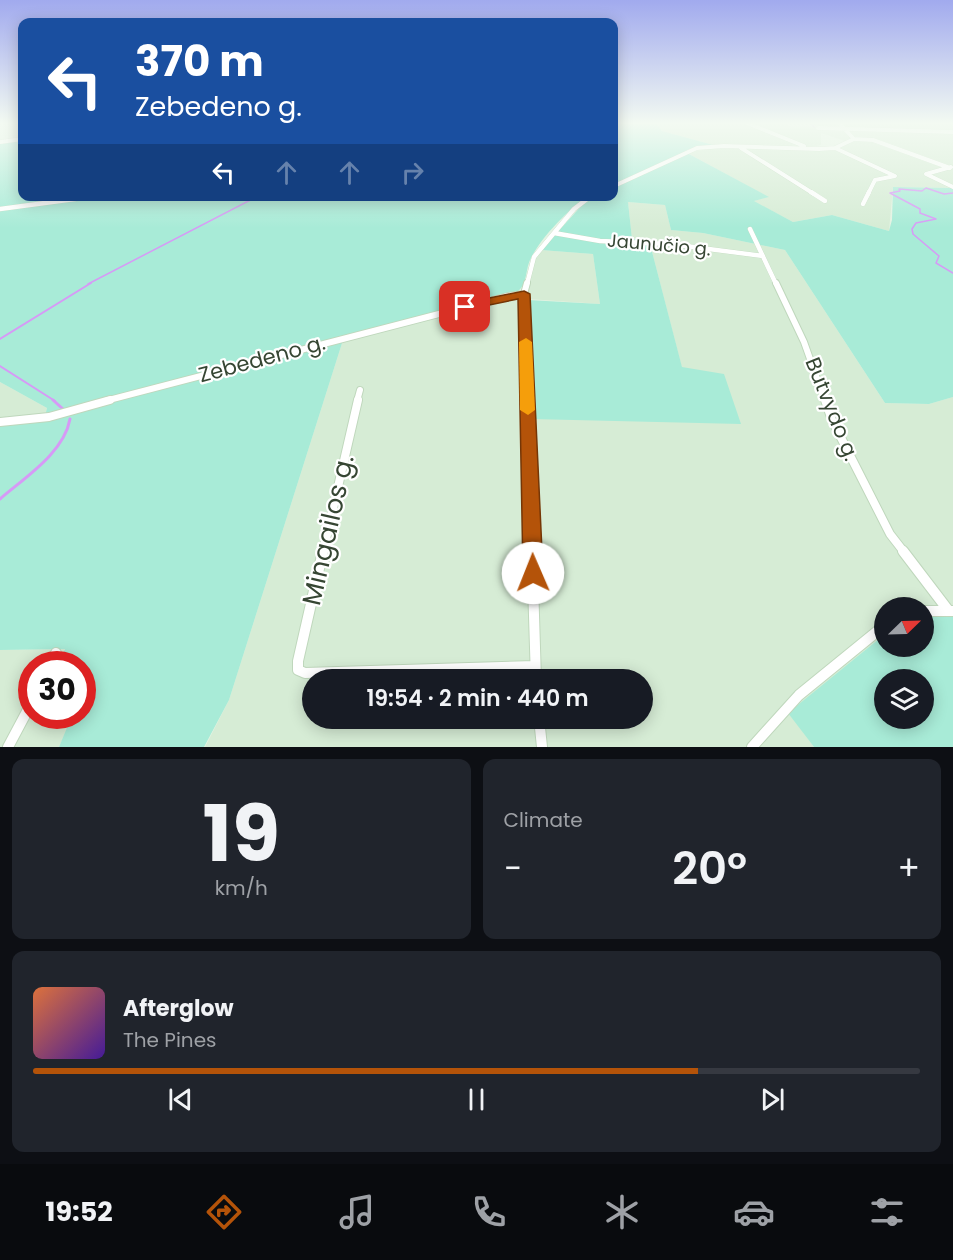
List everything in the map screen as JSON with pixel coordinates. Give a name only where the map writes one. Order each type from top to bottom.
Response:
[{"type":"street","points":[[618,184],[675,158]]},
{"type":"street","points":[[756,158],[825,201]]},
{"type":"street","points":[[856,158],[895,176],[875,180],[863,204]]},
{"type":"street","points":[[925,158],[951,167]]},
{"type":"street","points":[[951,167],[926,174],[953,187]]},
{"type":"street","points":[[0,209],[62,201]]},
{"type":"street","points":[[535,669],[524,294],[534,257],[574,209],[584,201]]},
{"type":"street","name":"Butvydo g.","points":[[750,229],[809,353],[832,420],[890,534],[950,610]]},
{"type":"street","name":"Jaunučio g.","points":[[554,233],[600,241],[670,244],[763,256]]},
{"type":"street","name":"Zebedeno g.","points":[[0,422],[49,417],[356,334],[524,294]]},
{"type":"street","name":"Mingailos g.","points":[[360,390],[298,661],[298,670],[305,673],[535,666]]},
{"type":"street","points":[[934,611],[950,610]]},
{"type":"street","points":[[752,747],[799,695],[874,634]]},
{"type":"street","points":[[8,747],[18,728]]},
{"type":"street","points":[[540,729],[542,747]]},
{"type":"shaded area","points":[[0,158],[18,158],[18,201],[582,201],[564,216],[541,242],[529,262],[525,281],[517,292],[45,416],[47,408],[0,382]]},
{"type":"shaded area","points":[[618,158],[676,158],[618,183]]},
{"type":"shaded area","points":[[677,158],[696,158],[769,197],[754,201],[793,222],[832,215],[889,231],[892,220],[893,187],[953,188],[953,397],[929,404],[885,403],[785,250],[703,233],[671,230],[665,205],[628,202],[632,239],[649,240],[682,367],[724,374],[741,424],[531,419],[528,300],[600,304],[593,254],[541,250],[585,202],[618,201],[618,186]]},
{"type":"shaded area","points":[[696,158],[953,158],[953,188],[893,187],[889,231],[832,215],[793,222],[753,201],[768,197]]},
{"type":"shaded area","points":[[628,202],[665,205],[671,230],[703,233],[785,250],[885,403],[929,404],[953,397],[953,613],[934,610],[934,597],[874,597],[874,643],[789,713],[814,747],[205,747],[229,700],[343,340],[512,297],[520,297],[524,419],[682,368],[649,240],[632,239]]},
{"type":"shaded area","points":[[541,250],[593,254],[600,304],[528,299],[527,292],[534,260]]},
{"type":"shaded area","points":[[343,340],[229,700],[204,747],[59,747],[66,729],[96,729],[96,651],[0,650],[0,425],[158,389]]},
{"type":"shaded area","points":[[0,382],[47,408],[45,416],[0,420]]},
{"type":"shaded area","points":[[953,613],[953,747],[814,747],[788,713],[874,643],[874,657],[934,657],[934,615]]},
{"type":"shaded area","points":[[65,649],[64,651],[18,651],[18,729],[67,729],[59,747],[0,747],[0,650]]},
{"type":"waterway","points":[[953,193],[944,194],[926,188],[922,191],[899,189],[900,191],[890,193],[920,209],[920,213],[936,219],[916,223],[912,229],[913,234],[939,256],[936,263],[953,273]]},
{"type":"waterway","points":[[88,284],[248,201]]},
{"type":"waterway","points":[[0,339],[91,283]]},
{"type":"waterway","points":[[0,366],[55,401]]},
{"type":"waterway","points":[[53,400],[64,410]]},
{"type":"waterway","points":[[0,499],[52,454],[60,443],[70,419]]},
{"type":"slow traffic","points":[[526,342],[528,410]]},
{"type":"route","points":[[465,307],[515,294],[524,294],[533,573]]}]
